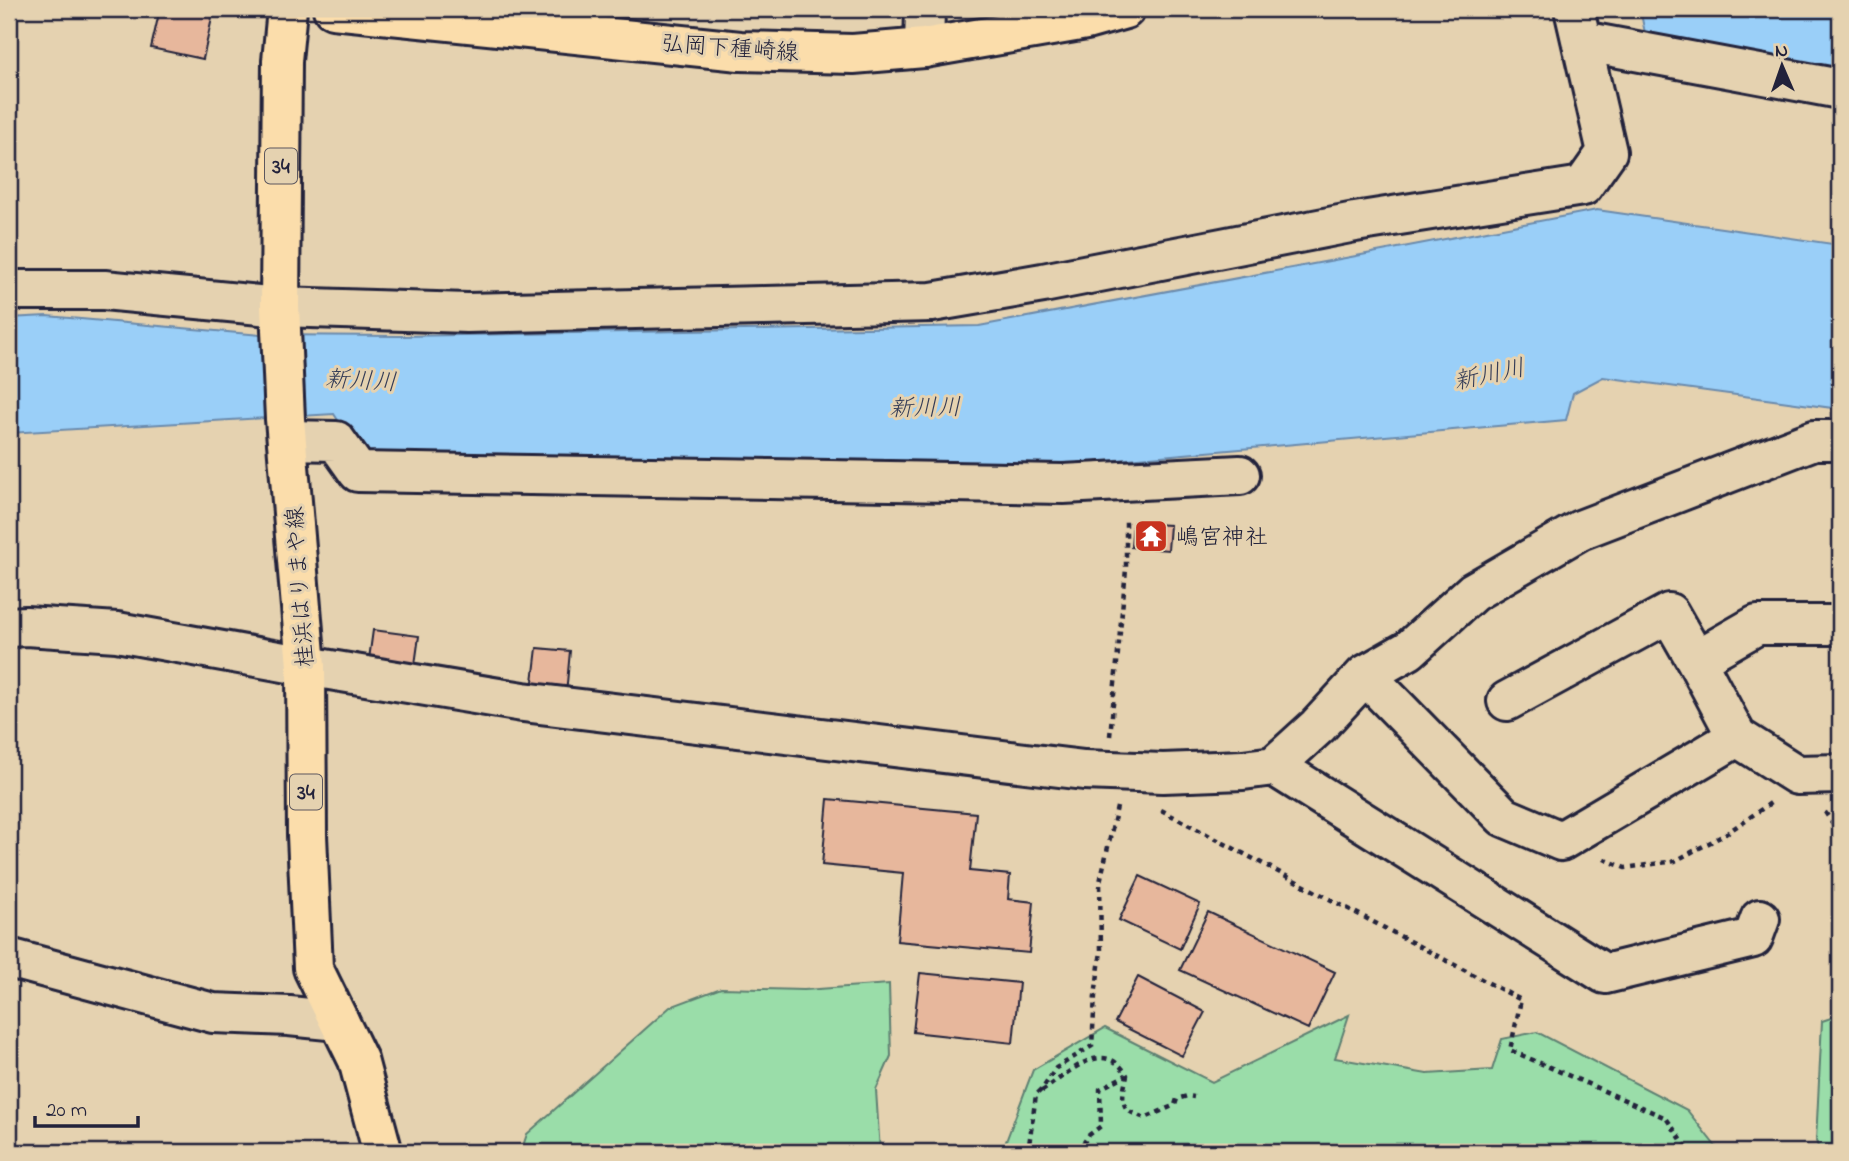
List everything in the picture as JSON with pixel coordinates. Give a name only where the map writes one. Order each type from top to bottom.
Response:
[{"type":"main road","name":"桂浜はりまや線","points":[[287,9],[282,61],[280,315],[286,429],[306,666],[307,835],[313,968],[358,1060],[382,1152]]},
{"type":"main road","name":"弘岡下種崎線","points":[[334,9],[740,51],[853,54],[924,48],[1086,20],[1125,9]]},
{"type":"street","points":[[924,48],[925,9]]},
{"type":"street","points":[[9,290],[104,290],[280,315],[932,302],[1355,222],[1583,186],[1607,152],[1578,25],[1840,89]]},
{"type":"street","points":[[286,429],[336,442],[358,472],[1063,484],[1240,475]]},
{"type":"street","points":[[9,627],[117,632],[523,702],[1084,771],[1163,774],[1243,770],[1274,766],[1318,726],[1365,675],[1409,650],[1473,592],[1580,530],[1814,440],[1840,440]]},
{"type":"street","points":[[1507,701],[1669,614],[1737,737],[1797,775],[1840,774]]},
{"type":"street","points":[[1696,660],[1756,625],[1840,625]]},
{"type":"street","points":[[1365,675],[1504,817],[1561,841],[1737,737]]},
{"type":"street","points":[[1274,766],[1605,974],[1753,938],[1760,919]]},
{"type":"street","points":[[9,958],[213,1013],[339,1021]]},
{"type":"path","points":[[1028,1152],[1036,1096],[1056,1068],[1092,1046],[1101,951],[1100,882],[1116,772],[1126,569],[1125,481]]},
{"type":"path","points":[[1116,772],[1131,795],[1521,1000],[1510,1050],[1667,1118],[1690,1152]]},
{"type":"path","points":[[1561,841],[1625,868],[1675,861],[1724,835],[1769,805],[1797,775],[1840,834]]},
{"type":"path","points":[[1036,1096],[1092,1058],[1108,1058],[1121,1065],[1127,1075],[1124,1103],[1128,1110],[1145,1118],[1175,1105],[1177,1099],[1194,1097]]},
{"type":"path","points":[[1077,1152],[1089,1135],[1101,1126],[1100,1089],[1127,1075]]},
{"type":"green space","points":[[889,984],[891,1056],[876,1090],[880,1152],[521,1152],[527,1134],[670,1007],[721,988],[804,990]]},
{"type":"green space","points":[[1349,1015],[1335,1058],[1427,1074],[1492,1070],[1502,1039],[1537,1032],[1687,1110],[1720,1152],[1002,1152],[1033,1070],[1105,1028],[1212,1082]]},
{"type":"green space","points":[[1840,1015],[1840,1152],[1820,1152],[1816,1141],[1822,1021]]},
{"type":"water","points":[[1640,9],[1840,9],[1840,70],[1645,33]]},
{"type":"water","name":"新川川","points":[[1597,210],[1840,245],[1840,409],[1603,377],[1573,393],[1566,420],[1003,470],[362,457],[334,414],[9,433],[9,318],[47,316],[261,335],[400,336],[979,326]]},
{"type":"building","points":[[160,9],[214,9],[203,59],[151,48]]},
{"type":"building","name":"嶋宮神社","points":[[1133,523],[1170,525],[1168,550],[1131,547]]},
{"type":"building","points":[[373,630],[419,636],[415,665],[369,659]]},
{"type":"building","points":[[537,648],[570,651],[566,694],[532,690]]},
{"type":"building","points":[[828,799],[976,813],[970,871],[1010,875],[1008,899],[1034,902],[1029,953],[897,941],[903,873],[822,865]]},
{"type":"building","points":[[1140,876],[1200,904],[1180,949],[1119,920]]},
{"type":"building","points":[[1208,912],[1335,972],[1308,1029],[1180,970]]},
{"type":"building","points":[[920,973],[1019,983],[1013,1043],[913,1032]]},
{"type":"building","points":[[1138,977],[1205,1012],[1182,1056],[1115,1022]]},
{"type":"place","name":"嶋宮神社","points":[[1151,536]]}]
